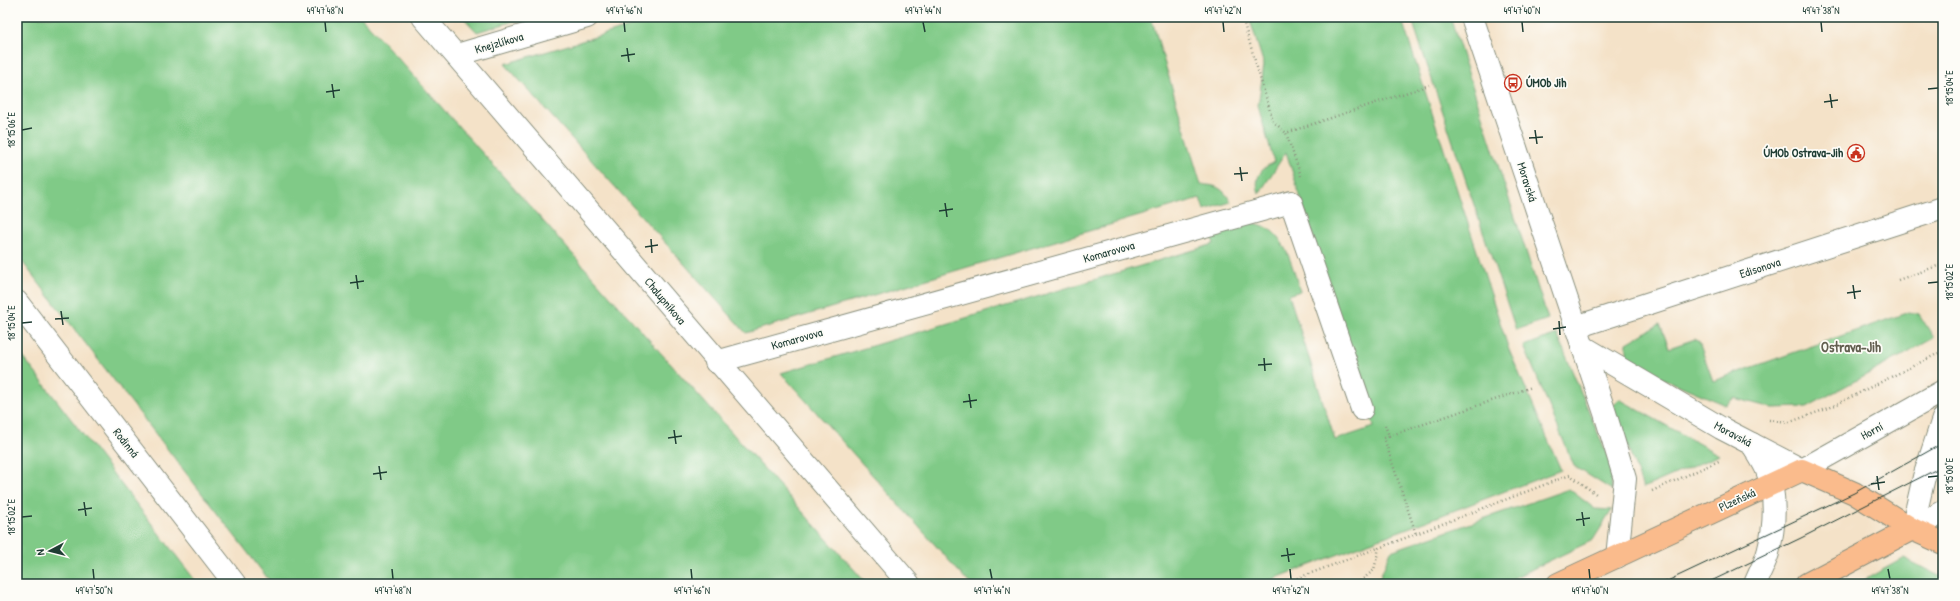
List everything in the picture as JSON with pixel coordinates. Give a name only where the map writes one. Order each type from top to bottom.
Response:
[{"type":"main road","name":"Plzeňská","points":[[1558,584],[1802,470]]},
{"type":"main road","points":[[1802,470],[1854,493],[1912,529],[1943,543]]},
{"type":"main road","points":[[1807,584],[1912,529]]},
{"type":"street","name":"Chalupníkova","points":[[423,17],[457,55],[716,362],[909,584]]},
{"type":"street","name":"Knejzlíkova","points":[[457,55],[587,17]]},
{"type":"street","name":"Moravská","points":[[1472,17],[1625,479],[1617,557]]},
{"type":"street","name":"Komarovova","points":[[716,362],[1291,202],[1362,409]]},
{"type":"street","name":"Edisonova","points":[[1579,337],[1943,208]]},
{"type":"street","name":"Rodinná","points":[[17,302],[235,584]]},
{"type":"street","name":"Moravská","points":[[1579,337],[1721,428],[1802,470]]},
{"type":"street","name":"Horní","points":[[1802,470],[1943,391]]},
{"type":"street","points":[[1912,529],[1924,477],[1943,419]]},
{"type":"street","points":[[1752,444],[1766,469],[1771,484],[1774,510],[1773,531],[1768,554],[1755,584]]},
{"type":"street","points":[[1912,529],[1943,512]]},
{"type":"path","points":[[1242,17],[1274,121],[1286,132],[1301,177]]},
{"type":"path","points":[[1286,132],[1428,85]]},
{"type":"path","points":[[1898,280],[1943,264]]},
{"type":"path","points":[[1762,420],[1790,422],[1829,408],[1943,351]]},
{"type":"path","points":[[1416,534],[1384,438],[1532,387]]},
{"type":"path","points":[[1384,421],[1389,436]]},
{"type":"path","points":[[1282,584],[1570,475],[1604,500],[1652,491],[1723,459]]},
{"type":"path","points":[[1357,584],[1374,570],[1379,548]]},
{"type":"green space","points":[[17,17],[361,17],[867,584],[272,584],[17,255]]},
{"type":"green space","points":[[463,17],[528,17],[477,32]]},
{"type":"green space","points":[[662,17],[1151,17],[1201,185],[1211,185],[1219,188],[1231,202],[1204,210],[1200,198],[746,333],[505,64]]},
{"type":"green space","points":[[1249,17],[1401,17],[1509,350],[1561,470],[1260,584],[970,584],[781,373],[1214,244],[1211,234],[1233,226],[1246,223],[1259,224],[1269,229],[1277,237],[1284,246],[1289,257],[1300,291],[1289,295],[1335,440],[1374,427],[1286,152],[1259,194],[1257,183],[1259,175],[1265,168],[1274,162],[1258,106],[1264,65]]},
{"type":"green space","points":[[1411,17],[1450,17],[1548,319],[1516,330]]},
{"type":"green space","points":[[1909,312],[1919,314],[1934,338],[1807,407],[1772,408],[1734,398],[1726,405],[1657,376],[1627,355],[1627,343],[1660,324],[1669,348],[1695,339],[1699,342],[1713,381]]},
{"type":"green space","points":[[1557,334],[1611,465],[1612,490],[1574,466],[1524,346]]},
{"type":"green space","points":[[17,349],[198,584],[17,584]]},
{"type":"green space","points":[[1619,399],[1719,455],[1643,488],[1613,406]]},
{"type":"green space","points":[[1569,489],[1595,509],[1612,510],[1593,540],[1501,584],[1377,584],[1391,551]]},
{"type":"green space","points":[[1904,558],[1943,578],[1943,584],[1857,584]]},
{"type":"tram line","points":[[1661,584],[1854,493],[1943,443]]},
{"type":"tram line","points":[[1705,584],[1801,538],[1943,466]]},
{"type":"place","name":"ÚMOb Jih","points":[[1513,83]]},
{"type":"place","name":"ÚMOb Ostrava-Jih","points":[[1856,153]]},
{"type":"district","name":"Ostrava-Jih","points":[[1851,347]]}]
